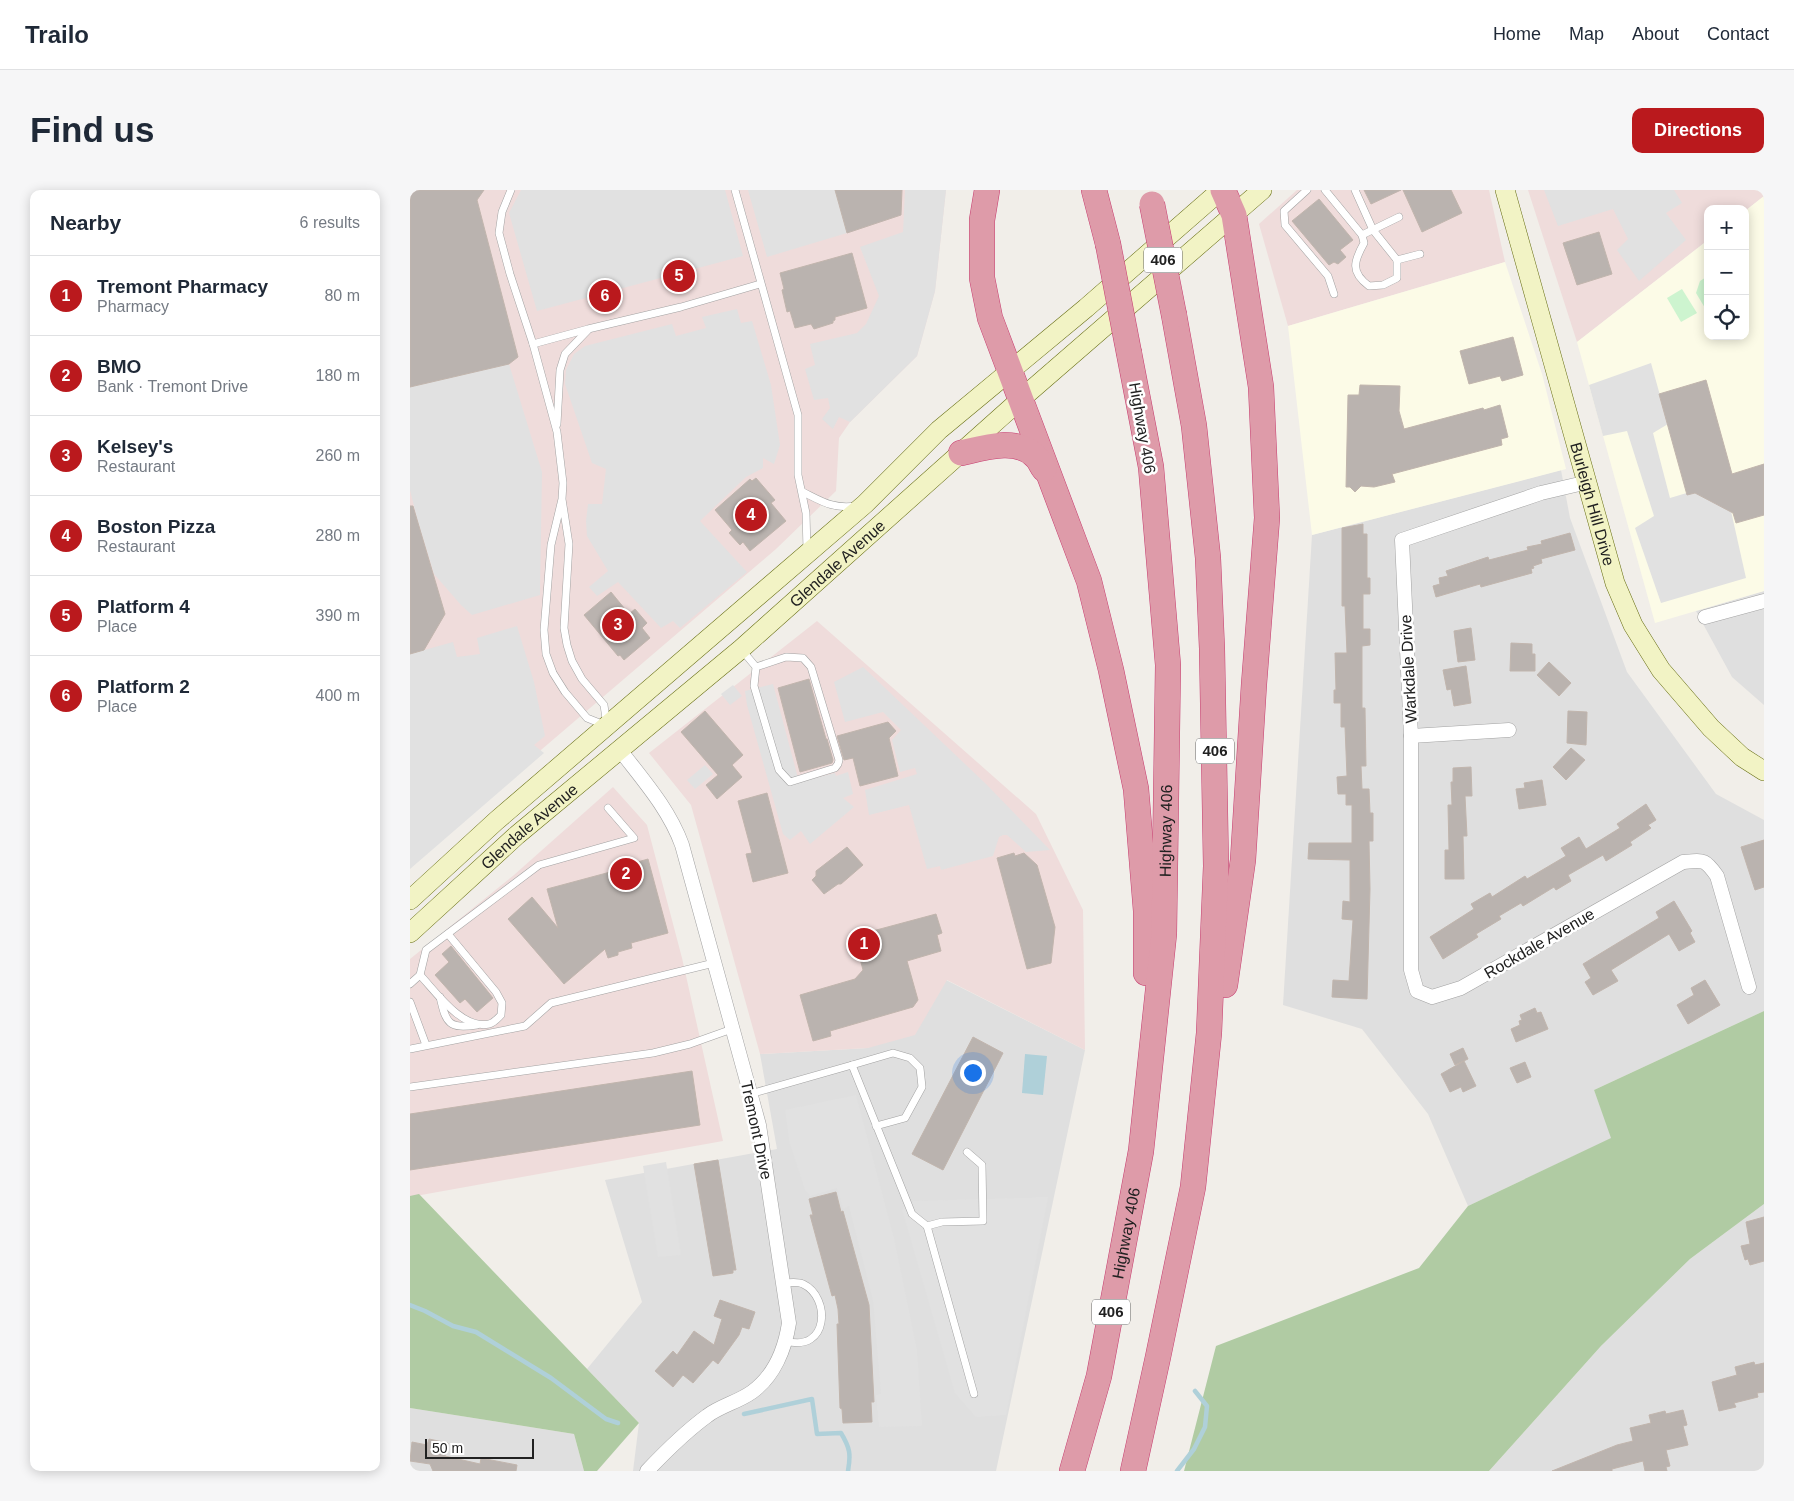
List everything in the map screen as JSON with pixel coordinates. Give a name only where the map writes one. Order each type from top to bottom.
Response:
[{"type":"highway","points":[[987,190],[982,220],[982,278],[990,318],[1088,581],[1111,670],[1136,789],[1146,911],[1142,1150]]},
{"type":"highway","name":"Highway 406","points":[[1072,1471],[1099,1376],[1142,1150],[1164,934],[1168,665],[1151,467],[1108,244],[1094,190]]},
{"type":"highway","points":[[1193,1187],[1221,1015],[1243,860],[1266,518],[1261,387],[1234,215],[1222,190]]},
{"type":"highway","name":"406","points":[[1132,1471],[1193,1187],[1209,1033],[1216,866],[1215,754],[1208,558],[1194,426],[1150,197]]},
{"type":"highway","points":[[961,453],[1009,445],[1018,447],[1035,455],[1051,480]]},
{"type":"main road","name":"Glendale Avenue","points":[[410,900],[496,821],[866,504],[939,430],[1086,308],[1222,190]]},
{"type":"main road","name":"Glendale Avenue","points":[[410,933],[517,835],[741,649],[1021,399],[1262,190]]},
{"type":"main road","name":"Burleigh Hill Drive","points":[[1505,190],[1615,583],[1633,625],[1661,670],[1711,728],[1742,757],[1764,771]]},
{"type":"main road","points":[[607,726],[620,750]]},
{"type":"street","name":"Warkdale Drive","points":[[1418,991],[1410,970],[1411,736],[1402,540],[1542,493],[1588,482]]},
{"type":"street","points":[[1705,617],[1764,601]]},
{"type":"street","points":[[1411,736],[1509,730]]},
{"type":"street","name":"Tremont Drive","points":[[620,750],[675,825],[682,845],[764,1146],[789,1322],[786,1341],[772,1372],[752,1392],[709,1414],[672,1444],[647,1471]]},
{"type":"street","name":"Rockdale Avenue","points":[[1418,991],[1432,997],[1461,988],[1682,862],[1698,860],[1707,863],[1717,876],[1749,987]]},
{"type":"lane","points":[[511,190],[502,212],[500,233],[510,274],[533,344],[557,432],[563,483],[562,500],[551,545],[544,630],[546,654],[553,673],[565,692],[587,718],[607,726],[604,705],[582,679],[572,661],[567,645],[564,628],[568,544],[562,500]]},
{"type":"lane","points":[[735,190],[798,416],[798,475],[803,492],[807,524],[807,555]]},
{"type":"lane","points":[[1308,190],[1284,211],[1285,226],[1328,276],[1334,294]]},
{"type":"lane","points":[[1325,190],[1362,236],[1364,243],[1354,267],[1361,280],[1369,286],[1383,285],[1397,278],[1397,260],[1373,230],[1355,190]]},
{"type":"lane","points":[[1362,236],[1400,217]]},
{"type":"lane","points":[[1397,260],[1420,254]]},
{"type":"lane","points":[[533,344],[680,307],[760,284]]},
{"type":"lane","points":[[557,432],[560,370],[565,354],[588,329]]},
{"type":"lane","points":[[803,492],[828,506],[844,508],[866,504]]},
{"type":"lane","points":[[741,649],[756,667],[754,686],[779,770],[790,782],[835,768],[839,760],[811,667],[803,658],[786,657],[756,667]]},
{"type":"lane","points":[[410,984],[420,974],[426,950],[540,865],[634,838],[608,808]]},
{"type":"lane","points":[[440,996],[446,1018],[452,1025],[461,1027],[491,1024],[501,1015],[502,1003],[496,992],[448,934]]},
{"type":"lane","points":[[410,1049],[525,1026],[551,1003],[714,963]]},
{"type":"lane","points":[[420,974],[453,1011],[467,1021],[478,1025]]},
{"type":"lane","points":[[410,1002],[426,1045]]},
{"type":"lane","points":[[410,1087],[653,1053],[690,1044],[732,1029]]},
{"type":"lane","points":[[750,1094],[893,1053],[910,1058],[920,1068],[922,1087],[905,1118],[876,1126]]},
{"type":"lane","points":[[852,1065],[912,1214],[927,1226],[974,1394]]},
{"type":"lane","points":[[927,1226],[942,1222],[982,1221],[982,1165],[967,1152]]},
{"type":"lane","points":[[783,1283],[801,1283],[812,1290],[820,1308],[822,1321],[819,1332],[811,1340],[800,1343],[786,1341]]},
{"type":"shaded area","points":[[410,190],[946,190],[935,291],[917,356],[850,422],[839,438],[836,491],[776,549],[410,862]]},
{"type":"shaded area","points":[[521,190],[725,190],[743,256],[537,311],[509,213]]},
{"type":"shaded area","points":[[748,190],[835,190],[847,233],[767,257]]},
{"type":"shaded area","points":[[905,190],[946,190],[935,291],[917,356],[850,422],[839,417],[833,429],[822,419],[830,408],[828,398],[814,400],[805,369],[815,365],[810,344],[857,333],[866,324],[879,296],[860,247],[903,232]]},
{"type":"shaded area","points":[[1297,190],[1489,190],[1505,262],[1288,326],[1259,224]]},
{"type":"shaded area","points":[[1528,190],[1764,190],[1764,196],[1749,208],[1749,205],[1704,205],[1704,243],[1577,342]]},
{"type":"shaded area","points":[[1544,190],[1674,190],[1682,203],[1666,213],[1686,240],[1639,281],[1617,250],[1628,239],[1613,209],[1558,226]]},
{"type":"shaded area","points":[[1764,196],[1764,591],[1655,623],[1577,342],[1704,243],[1704,340],[1749,340],[1749,208]]},
{"type":"shaded area","points":[[1505,262],[1542,374],[1566,469],[1312,535],[1288,326]]},
{"type":"shaded area","points":[[737,309],[741,323],[752,321],[771,385],[780,445],[774,464],[763,458],[763,468],[746,477],[700,521],[747,572],[680,628],[673,621],[661,628],[618,582],[597,596],[589,587],[608,571],[587,536],[586,521],[588,504],[602,504],[606,469],[592,463],[565,384],[566,370],[574,354],[585,346],[672,324],[676,336],[706,328],[702,317]]},
{"type":"shaded area","points":[[1651,363],[1668,424],[1653,433],[1670,498],[1710,486],[1729,502],[1746,578],[1661,603],[1635,528],[1654,516],[1627,431],[1603,436],[1589,385]]},
{"type":"shaded area","points":[[509,364],[542,472],[540,595],[472,615],[434,574],[418,522],[410,490],[410,387]]},
{"type":"shaded area","points":[[1561,470],[1570,518],[1627,672],[1716,794],[1764,820],[1764,1011],[1594,1090],[1612,1138],[1468,1206],[1428,1114],[1362,1029],[1283,1005],[1312,535]]},
{"type":"shaded area","points":[[1764,591],[1764,705],[1732,677],[1696,611]]},
{"type":"shaded area","points":[[817,621],[1036,814],[1083,910],[1085,1050],[947,980],[915,1035],[868,1048],[760,1054],[691,805],[649,753]]},
{"type":"shaded area","points":[[517,626],[534,682],[545,736],[534,745],[544,753],[410,869],[410,654],[453,642],[457,657],[480,654],[477,638]]},
{"type":"shaded area","points":[[863,667],[986,784],[1050,850],[1026,852],[1007,835],[1003,835],[999,837],[993,856],[941,870],[940,866],[927,869],[909,805],[869,815],[865,790],[917,774],[915,768],[900,772],[892,740],[901,730],[883,712],[845,722],[834,682]]},
{"type":"shaded area","points":[[773,684],[799,782],[835,773],[836,776],[848,772],[853,794],[843,798],[854,807],[810,844],[801,831],[790,840],[783,834],[747,705],[745,691]]},
{"type":"shaded area","points":[[733,685],[742,696],[730,705],[721,694]]},
{"type":"shaded area","points":[[705,765],[713,774],[695,789],[687,780]]},
{"type":"shaded area","points":[[613,787],[647,825],[682,958],[723,1141],[410,1197],[410,959],[514,875]]},
{"type":"shaded area","points":[[946,980],[1085,1050],[996,1471],[633,1471],[639,1423],[587,1369],[642,1302],[605,1180],[777,1149],[760,1054],[868,1048]]},
{"type":"shaded area","points":[[856,1095],[894,1238],[917,1350],[922,1426],[879,1427],[876,1395],[881,1394],[873,1301],[849,1206],[843,1209],[837,1188],[810,1196],[805,1190],[789,1141],[785,1110]]},
{"type":"shaded area","points":[[666,1162],[681,1255],[658,1257],[643,1166]]},
{"type":"shaded area","points":[[1048,1197],[1006,1415],[976,1417],[955,1393],[902,1209],[914,1201]]},
{"type":"shaded area","points":[[1764,1204],[1764,1471],[1489,1471],[1601,1346],[1690,1259]]},
{"type":"shaded area","points":[[410,1408],[574,1434],[584,1471],[410,1471]]},
{"type":"green space","points":[[1704,278],[1704,306],[1696,293],[1700,281]]},
{"type":"green space","points":[[1682,289],[1697,313],[1681,322],[1667,298]]},
{"type":"green space","points":[[1764,1011],[1764,1204],[1690,1259],[1601,1346],[1489,1471],[1184,1471],[1216,1346],[1419,1268],[1468,1206],[1611,1138],[1594,1090]]},
{"type":"green space","points":[[419,1194],[639,1423],[597,1471],[584,1471],[574,1434],[410,1408],[410,1196]]},
{"type":"water","points":[[1025,1054],[1047,1056],[1043,1095],[1022,1093]]},
{"type":"building","points":[[410,190],[484,190],[477,200],[518,357],[509,364],[410,387]]},
{"type":"building","points":[[835,190],[902,190],[901,215],[847,233]]},
{"type":"building","points":[[1364,190],[1401,190],[1371,204]]},
{"type":"building","points":[[1403,190],[1451,190],[1462,213],[1422,232]]},
{"type":"building","points":[[1319,199],[1353,240],[1340,250],[1346,257],[1338,264],[1334,262],[1329,265],[1292,221]]},
{"type":"building","points":[[1599,232],[1612,274],[1577,285],[1563,243]]},
{"type":"building","points":[[852,253],[867,308],[835,317],[833,323],[814,329],[811,324],[795,328],[790,311],[787,312],[780,273]]},
{"type":"building","points":[[1513,337],[1523,375],[1502,381],[1500,376],[1469,384],[1460,351]]},
{"type":"building","points":[[1706,380],[1732,474],[1764,464],[1764,515],[1736,523],[1733,513],[1695,493],[1687,495],[1659,394]]},
{"type":"building","points":[[1360,385],[1400,386],[1399,411],[1404,429],[1500,405],[1508,437],[1501,439],[1502,445],[1392,474],[1395,482],[1374,487],[1361,486],[1355,492],[1350,487],[1346,487],[1348,395],[1359,395]]},
{"type":"building","points":[[756,478],[775,500],[771,503],[786,521],[750,551],[743,542],[740,545],[729,533],[732,530],[715,510],[750,479],[752,481]]},
{"type":"building","points":[[410,506],[413,506],[445,614],[424,650],[410,654]]},
{"type":"building","points":[[1363,524],[1363,534],[1367,534],[1367,578],[1370,578],[1370,594],[1363,594],[1363,629],[1370,629],[1370,645],[1362,646],[1362,708],[1365,708],[1366,766],[1361,766],[1362,789],[1369,789],[1370,813],[1373,813],[1373,841],[1369,841],[1370,889],[1367,999],[1332,997],[1333,980],[1349,981],[1353,920],[1342,919],[1343,901],[1350,902],[1350,860],[1308,859],[1309,843],[1352,843],[1352,805],[1346,805],[1346,794],[1338,794],[1337,777],[1347,776],[1345,727],[1341,727],[1341,703],[1334,703],[1334,690],[1336,690],[1335,653],[1347,653],[1345,606],[1342,606],[1342,528]]},
{"type":"building","points":[[1570,533],[1575,550],[1541,559],[1542,563],[1533,566],[1534,568],[1531,569],[1532,573],[1481,587],[1480,584],[1436,597],[1433,586],[1440,584],[1439,578],[1448,576],[1446,571],[1488,557],[1489,560],[1528,550],[1527,547],[1542,544],[1541,541]]},
{"type":"building","points":[[611,592],[629,614],[635,609],[647,623],[642,628],[650,638],[624,660],[620,655],[618,656],[584,615]]},
{"type":"building","points":[[1471,628],[1475,660],[1458,662],[1454,631]]},
{"type":"building","points":[[1511,643],[1532,644],[1532,654],[1535,654],[1535,671],[1510,671]]},
{"type":"building","points":[[1549,662],[1571,683],[1559,696],[1537,675]]},
{"type":"building","points":[[1466,666],[1471,703],[1454,706],[1451,689],[1447,690],[1443,670]]},
{"type":"building","points":[[809,679],[833,760],[832,763],[800,772],[778,688]]},
{"type":"building","points":[[705,711],[743,755],[732,765],[742,777],[717,799],[706,785],[718,775],[681,732]]},
{"type":"building","points":[[1568,711],[1587,712],[1586,745],[1567,743]]},
{"type":"building","points":[[888,722],[896,731],[889,738],[898,776],[860,786],[853,758],[844,760],[837,736]]},
{"type":"building","points":[[1571,748],[1585,760],[1566,780],[1553,767]]},
{"type":"building","points":[[1471,767],[1472,796],[1465,796],[1467,836],[1463,836],[1464,879],[1445,879],[1445,850],[1449,850],[1448,805],[1452,805],[1451,782],[1453,782],[1453,768]]},
{"type":"building","points":[[1542,780],[1546,805],[1519,809],[1516,789],[1525,788],[1524,783]]},
{"type":"building","points":[[767,793],[788,873],[753,882],[746,854],[752,853],[738,801]]},
{"type":"building","points":[[1646,804],[1656,820],[1648,825],[1651,828],[1630,842],[1632,845],[1606,861],[1603,855],[1568,875],[1571,881],[1556,890],[1554,887],[1523,906],[1521,903],[1499,916],[1501,919],[1476,934],[1478,937],[1443,959],[1430,937],[1474,909],[1471,904],[1490,893],[1492,897],[1525,876],[1527,879],[1566,856],[1561,848],[1579,837],[1586,849],[1620,828],[1617,824]]},
{"type":"building","points":[[1764,840],[1764,887],[1755,890],[1741,847]]},
{"type":"building","points":[[847,847],[863,865],[841,884],[838,884],[824,894],[812,880],[816,876],[816,871]]},
{"type":"building","points":[[1014,853],[1015,856],[1024,853],[1037,865],[1055,927],[1051,963],[1027,969],[997,858]]},
{"type":"building","points":[[648,859],[668,933],[631,943],[632,948],[618,952],[618,955],[608,958],[605,949],[564,984],[508,919],[532,897],[558,928],[547,889],[614,871],[613,869]]},
{"type":"building","points":[[1674,901],[1692,931],[1690,933],[1695,942],[1679,951],[1669,934],[1611,970],[1618,981],[1593,995],[1585,982],[1591,978],[1583,964],[1659,918],[1656,912]]},
{"type":"building","points":[[936,914],[942,933],[937,935],[941,951],[907,961],[918,1000],[913,1007],[830,1031],[831,1036],[813,1041],[800,995],[855,979],[863,970],[854,936]]},
{"type":"building","points":[[451,946],[493,998],[477,1012],[465,999],[460,1003],[435,975],[449,962],[442,954]]},
{"type":"building","points":[[1705,980],[1720,1005],[1688,1024],[1677,1005],[1694,995],[1691,988]]},
{"type":"building","points":[[1535,1008],[1537,1013],[1541,1012],[1548,1029],[1516,1042],[1511,1029],[1520,1025],[1519,1021],[1522,1020],[1520,1015]]},
{"type":"building","points":[[973,1037],[1003,1053],[943,1170],[912,1154]]},
{"type":"building","points":[[1463,1048],[1468,1059],[1455,1065],[1450,1054]]},
{"type":"building","points":[[1464,1061],[1476,1086],[1463,1092],[1461,1087],[1450,1092],[1441,1074]]},
{"type":"building","points":[[1525,1062],[1531,1077],[1517,1083],[1510,1068]]},
{"type":"building","points":[[692,1071],[700,1125],[410,1170],[410,1114]]},
{"type":"building","points":[[718,1160],[736,1270],[733,1270],[733,1273],[713,1276],[694,1164]]},
{"type":"building","points":[[836,1192],[869,1305],[874,1402],[871,1402],[872,1422],[843,1423],[842,1409],[840,1408],[838,1309],[835,1295],[832,1296],[810,1215],[813,1215],[809,1199]]},
{"type":"building","points":[[1764,1217],[1764,1261],[1750,1265],[1748,1259],[1745,1260],[1741,1246],[1750,1244],[1746,1222]]},
{"type":"building","points":[[720,1300],[755,1312],[749,1329],[742,1327],[739,1335],[718,1364],[713,1360],[693,1383],[683,1375],[673,1387],[655,1371],[673,1351],[677,1355],[694,1331],[714,1345],[722,1319],[714,1316]]},
{"type":"building","points":[[1754,1362],[1755,1365],[1764,1363],[1764,1392],[1757,1393],[1758,1397],[1734,1403],[1736,1407],[1719,1411],[1712,1382],[1737,1375],[1735,1367]]},
{"type":"building","points":[[1683,1410],[1687,1425],[1683,1426],[1688,1445],[1666,1450],[1670,1466],[1666,1467],[1667,1471],[1645,1471],[1643,1461],[1612,1469],[1612,1471],[1552,1471],[1617,1445],[1633,1441],[1630,1428],[1651,1423],[1649,1415],[1665,1411],[1666,1414]]},
{"type":"building","points":[[429,1439],[448,1443],[445,1456],[480,1464],[481,1458],[517,1465],[516,1471],[433,1471],[430,1464],[410,1461],[412,1442],[427,1445]]},
{"type":"waterway","points":[[410,1305],[453,1326],[476,1332],[551,1378],[606,1419],[618,1423]]},
{"type":"waterway","points":[[1177,1471],[1194,1449],[1205,1427],[1207,1406],[1195,1391]]},
{"type":"waterway","points":[[744,1414],[812,1399],[817,1434],[841,1433],[849,1451],[848,1471]]},
{"type":"place","name":"Platform 4","points":[[679,276]]},
{"type":"place","name":"Platform 2","points":[[605,296]]},
{"type":"place","name":"Boston Pizza","points":[[751,515]]},
{"type":"place","name":"Kelsey's","points":[[618,625]]},
{"type":"place","name":"BMO","points":[[626,874]]},
{"type":"place","name":"Tremont Pharmacy","points":[[864,944]]}]
